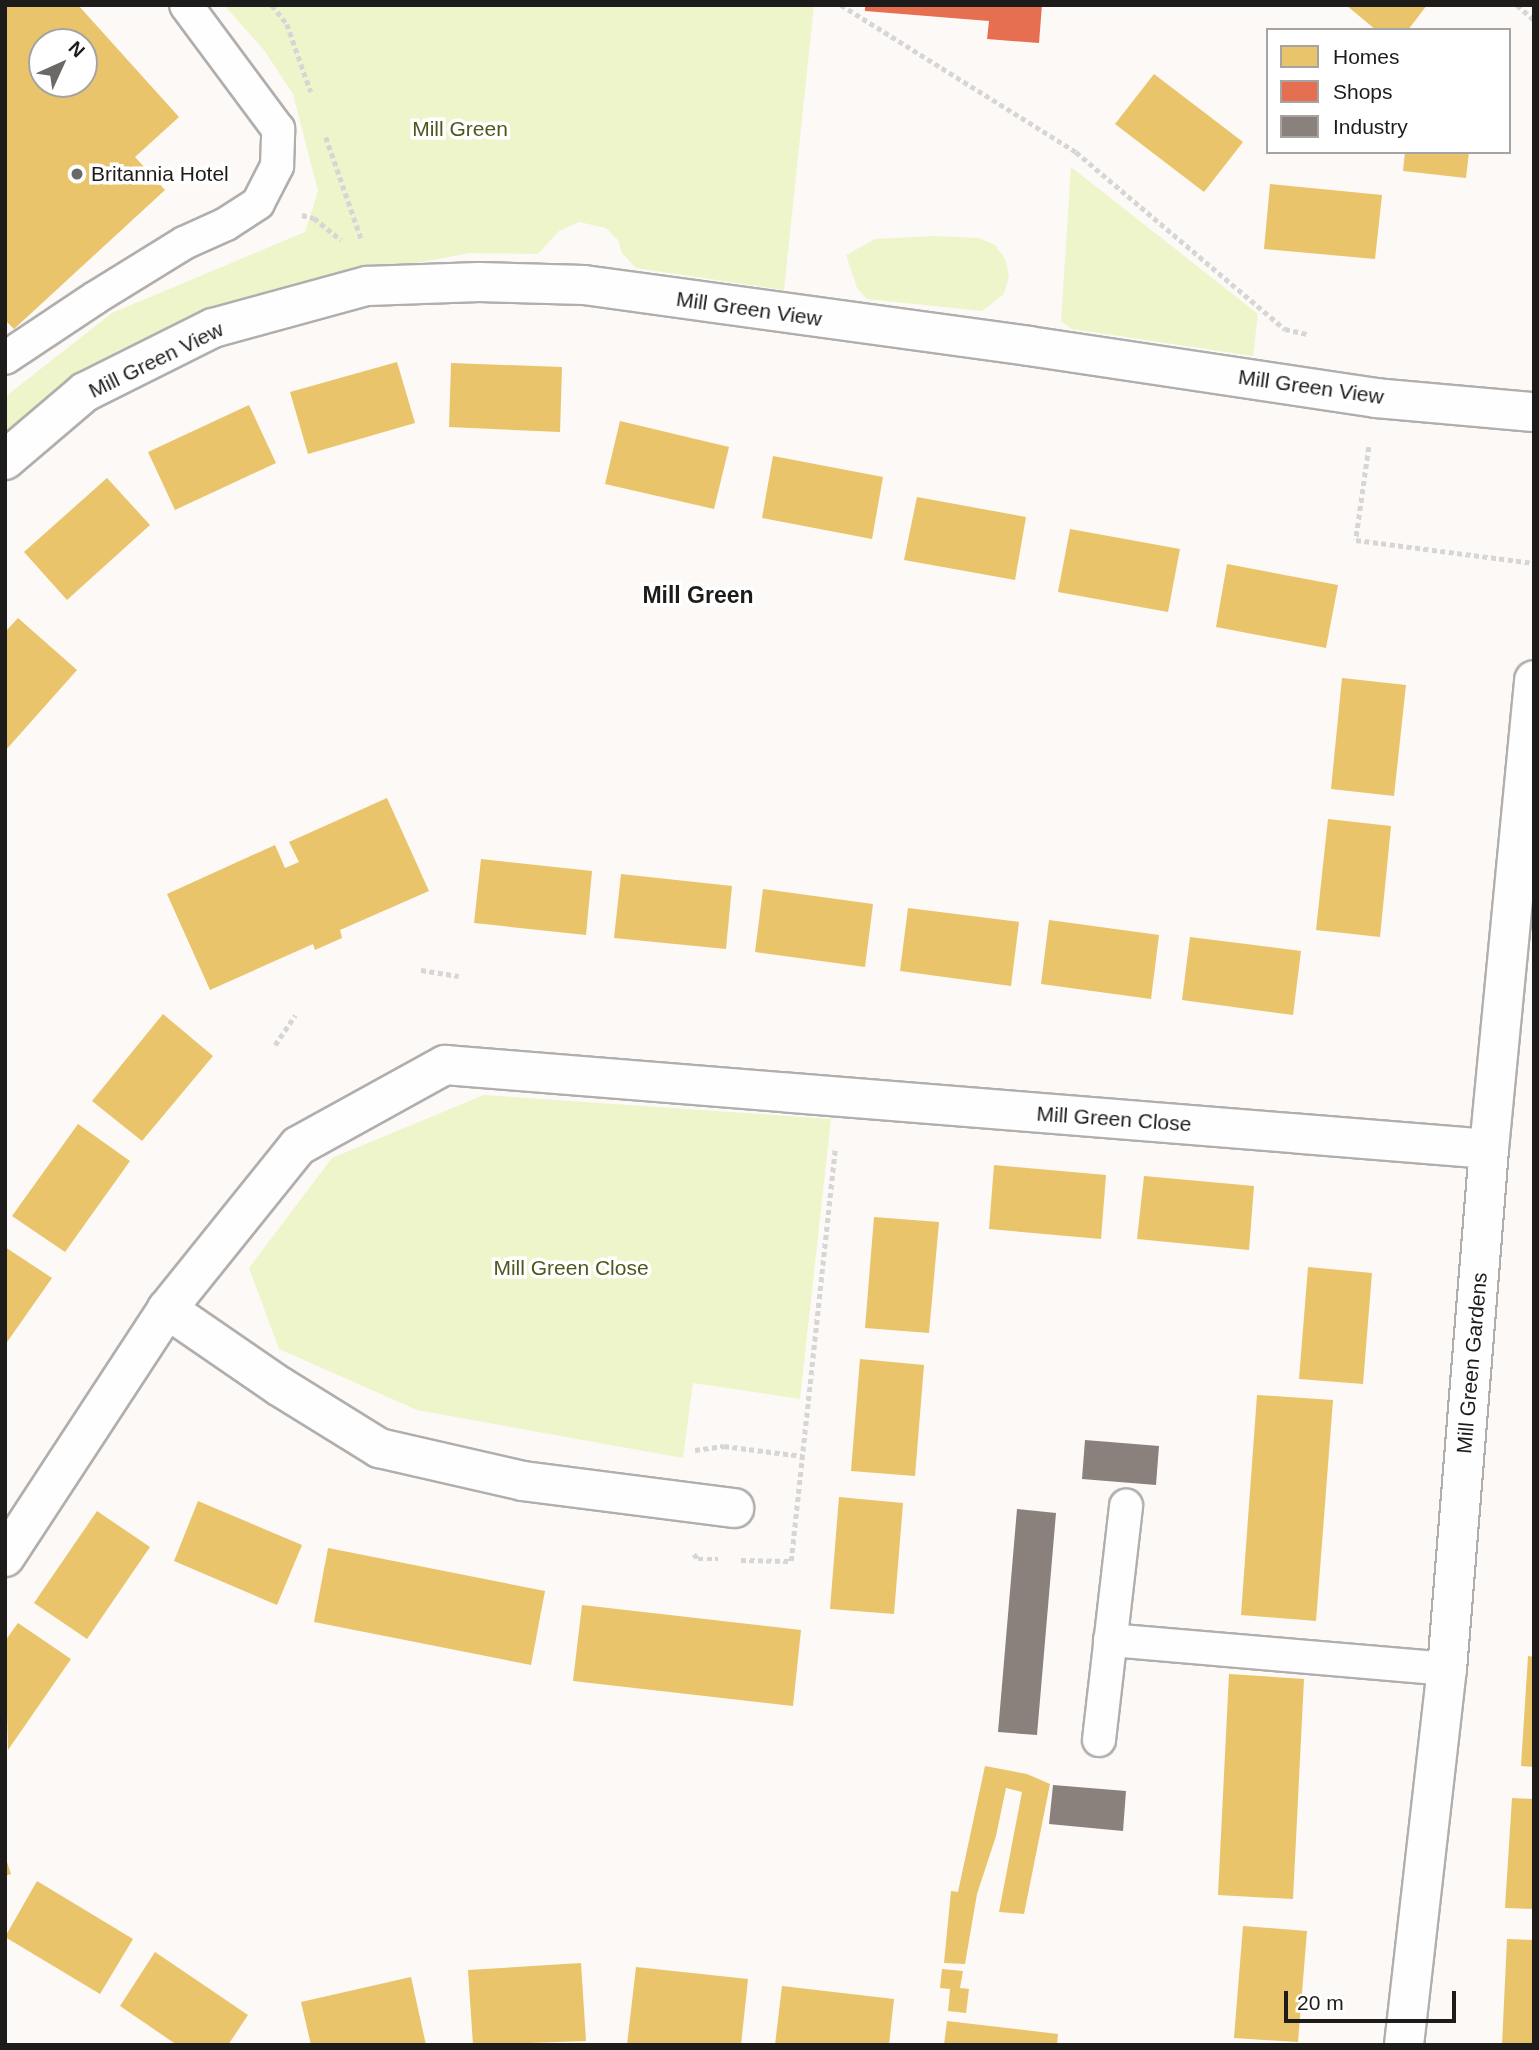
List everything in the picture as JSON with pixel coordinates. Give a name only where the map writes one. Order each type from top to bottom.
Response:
[{"type":"street","name":"Mill Green View","points":[[5,460],[85,392],[212,328],[367,286],[478,282],[584,285],[1029,345],[1376,398],[1534,412]]},
{"type":"street","name":"Mill Green Gardens","points":[[1404,2045],[1447,1669],[1489,1149],[1533,702]]},
{"type":"street","name":"Mill Green Close","points":[[5,1557],[167,1309],[298,1146],[445,1065],[1489,1149]]},
{"type":"street","points":[[167,1309],[279,1386],[379,1448],[523,1481],[734,1508]]},
{"type":"lane","points":[[5,359],[184,243],[226,224],[258,203],[277,166],[278,129],[186,5]]},
{"type":"lane","points":[[1099,1741],[1126,1506]]},
{"type":"lane","points":[[1110,1640],[1447,1669]]},
{"type":"path","points":[[841,5],[1076,152],[1285,329],[1312,335]]},
{"type":"path","points":[[1517,5],[1534,20]]},
{"type":"path","points":[[258,203],[314,218],[351,248]]},
{"type":"path","points":[[1376,398],[1356,540],[1534,563]]},
{"type":"path","points":[[421,970],[458,976]]},
{"type":"path","points":[[275,1045],[295,1015]]},
{"type":"path","points":[[738,1560],[791,1562],[840,1098]]},
{"type":"path","points":[[725,1560],[698,1559],[682,1539],[660,1525],[668,1469],[694,1450],[724,1446],[802,1456]]},
{"type":"green space","name":"Mill Green","points":[[224,5],[814,5],[784,290],[636,268],[622,253],[618,240],[606,228],[579,222],[559,231],[538,254],[469,253],[385,269],[337,273],[227,305],[117,351],[35,408],[5,436],[5,397],[112,313],[305,232],[318,191],[293,94],[264,50]]},
{"type":"green space","points":[[1071,167],[1258,314],[1253,356],[1072,329],[1061,321]]},
{"type":"green space","points":[[933,236],[979,238],[995,245],[1005,259],[1009,276],[1004,294],[982,311],[867,299],[857,288],[846,255],[875,239]]},
{"type":"green space","name":"Mill Green Close","points":[[484,1095],[831,1119],[800,1399],[693,1383],[683,1458],[417,1410],[279,1349],[249,1268],[332,1158]]},
{"type":"building: Homes","name":"Britannia Hotel","points":[[5,5],[78,5],[179,117],[135,157],[165,190],[14,329],[5,320]]},
{"type":"building: Homes","points":[[1346,5],[1427,5],[1410,28],[1374,28]]},
{"type":"building: Homes","points":[[1154,74],[1243,142],[1204,192],[1115,124]]},
{"type":"building: Homes","points":[[1405,154],[1469,154],[1466,178],[1403,171]]},
{"type":"building: Homes","points":[[1270,184],[1382,195],[1375,259],[1264,249]]},
{"type":"building: Homes","points":[[397,362],[415,423],[308,454],[290,392]]},
{"type":"building: Homes","points":[[451,363],[562,367],[560,432],[449,427]]},
{"type":"building: Homes","points":[[249,405],[276,463],[175,510],[148,452]]},
{"type":"building: Homes","points":[[620,421],[729,447],[714,509],[605,484]]},
{"type":"building: Homes","points":[[773,456],[883,477],[872,539],[762,518]]},
{"type":"building: Homes","points":[[107,478],[150,525],[67,600],[24,552]]},
{"type":"building: Homes","points":[[917,497],[1026,517],[1015,580],[904,560]]},
{"type":"building: Homes","points":[[1070,529],[1180,549],[1168,612],[1058,592]]},
{"type":"building: Homes","points":[[1227,564],[1338,585],[1326,648],[1216,627]]},
{"type":"building: Homes","points":[[18,618],[77,670],[5,751],[5,632]]},
{"type":"building: Homes","points":[[1342,678],[1406,685],[1394,796],[1331,789]]},
{"type":"building: Homes","points":[[387,798],[429,891],[340,930],[342,938],[315,950],[313,944],[210,990],[167,894],[275,845],[285,868],[299,862],[289,842]]},
{"type":"building: Homes","points":[[1328,819],[1391,826],[1380,937],[1316,930]]},
{"type":"building: Homes","points":[[481,859],[592,871],[586,935],[474,923]]},
{"type":"building: Homes","points":[[621,874],[732,886],[726,949],[614,938]]},
{"type":"building: Homes","points":[[763,889],[873,904],[865,967],[755,952]]},
{"type":"building: Homes","points":[[908,908],[1019,922],[1011,986],[900,971]]},
{"type":"building: Homes","points":[[1049,920],[1159,935],[1151,999],[1041,984]]},
{"type":"building: Homes","points":[[1190,937],[1301,951],[1293,1015],[1182,1000]]},
{"type":"building: Homes","points":[[163,1014],[213,1056],[142,1141],[92,1101]]},
{"type":"building: Homes","points":[[78,1124],[130,1161],[65,1252],[12,1216]]},
{"type":"building: Homes","points":[[994,1165],[1106,1175],[1101,1239],[989,1229]]},
{"type":"building: Homes","points":[[1144,1176],[1254,1186],[1249,1250],[1137,1239]]},
{"type":"building: Homes","points":[[874,1217],[939,1222],[929,1333],[865,1328]]},
{"type":"building: Homes","points":[[5,1247],[52,1278],[5,1345]]},
{"type":"building: Homes","points":[[1308,1267],[1372,1273],[1363,1384],[1299,1379]]},
{"type":"building: Homes","points":[[860,1359],[924,1365],[915,1476],[851,1471]]},
{"type":"building: Homes","points":[[1257,1395],[1333,1400],[1316,1621],[1241,1615]]},
{"type":"building: Homes","points":[[839,1497],[903,1503],[894,1614],[830,1609]]},
{"type":"building: Homes","points":[[198,1501],[302,1545],[277,1605],[174,1561]]},
{"type":"building: Homes","points":[[97,1511],[150,1547],[87,1639],[34,1603]]},
{"type":"building: Homes","points":[[328,1548],[545,1591],[531,1665],[314,1622]]},
{"type":"building: Homes","points":[[582,1605],[801,1630],[793,1706],[573,1681]]},
{"type":"building: Homes","points":[[18,1623],[71,1659],[8,1750],[5,1641]]},
{"type":"building: Homes","points":[[1528,1656],[1534,1657],[1534,1767],[1521,1766]]},
{"type":"building: Homes","points":[[1229,1674],[1304,1679],[1293,1899],[1218,1895]]},
{"type":"building: Homes","points":[[985,1766],[1027,1774],[1050,1784],[1024,1914],[999,1912],[1022,1792],[1006,1788],[996,1836],[977,1894],[965,1964],[944,1963],[951,1891],[958,1892]]},
{"type":"building: Homes","points":[[1512,1798],[1534,1799],[1534,1909],[1505,1908]]},
{"type":"building: Homes","points":[[5,1856],[11,1874],[5,1876]]},
{"type":"building: Homes","points":[[37,1881],[133,1939],[100,1994],[5,1937]]},
{"type":"building: Homes","points":[[1243,1926],[1307,1931],[1298,2042],[1234,2038]]},
{"type":"building: Homes","points":[[1507,1939],[1534,1940],[1534,2045],[1502,2045]]},
{"type":"building: Homes","points":[[155,1952],[248,2015],[228,2045],[177,2045],[120,2006]]},
{"type":"building: Homes","points":[[581,1963],[586,2041],[473,2045],[468,1970]]},
{"type":"building: Homes","points":[[636,1967],[748,1979],[741,2045],[627,2045]]},
{"type":"building: Homes","points":[[942,1969],[963,1971],[960,1988],[969,1989],[966,2013],[948,2011],[950,1989],[940,1988]]},
{"type":"building: Homes","points":[[411,1977],[426,2045],[311,2045],[301,2002]]},
{"type":"building: Homes","points":[[782,1986],[894,1999],[889,2045],[775,2045]]},
{"type":"building: Homes","points":[[947,2021],[1058,2034],[1057,2045],[944,2045]]},
{"type":"building: Shops","points":[[865,5],[1042,5],[1039,43],[987,39],[989,21],[865,11]]},
{"type":"building: Industry","points":[[1085,1440],[1159,1446],[1156,1485],[1082,1479]]},
{"type":"building: Industry","points":[[1017,1509],[1056,1513],[1037,1735],[998,1732]]},
{"type":"building: Industry","points":[[1053,1785],[1126,1791],[1123,1831],[1049,1824]]},
{"type":"place","name":"Britannia Hotel","points":[[77,174]]},
{"type":"district","name":"Mill Green","points":[[698,595]]}]
